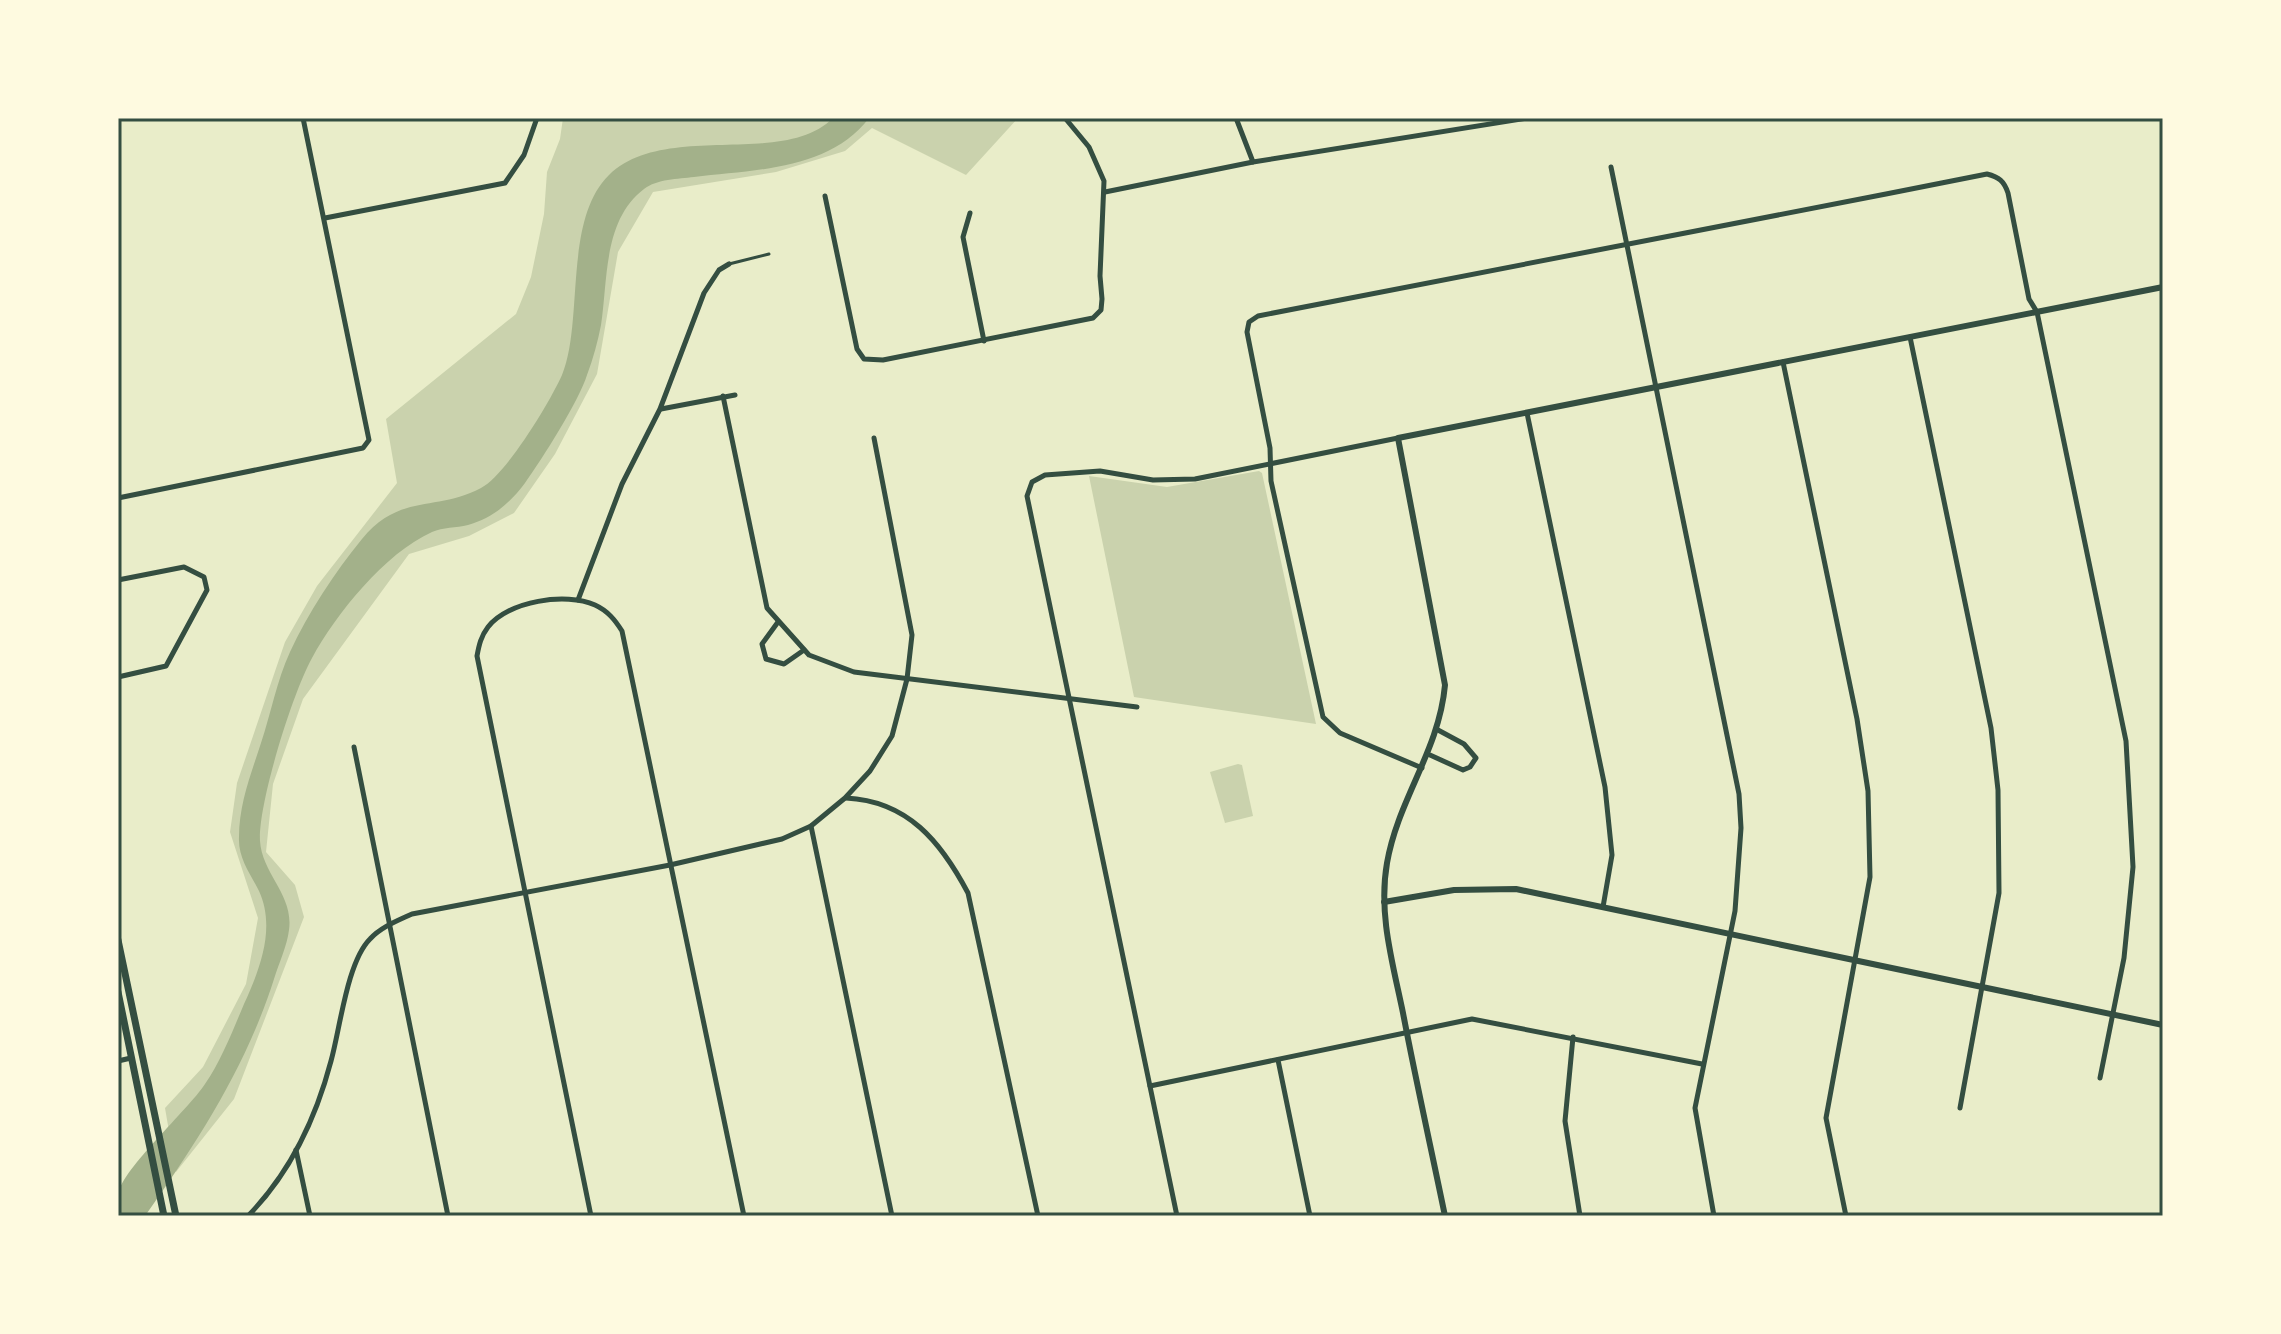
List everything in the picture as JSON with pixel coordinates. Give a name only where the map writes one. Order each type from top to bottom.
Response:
[{"type":"main road","points":[[118,940],[176,1216]]},
{"type":"main road","points":[[118,992],[164,1216]]},
{"type":"street","points":[[118,498],[363,448],[369,440],[303,118]]},
{"type":"street","points":[[325,218],[505,183],[524,155],[537,118]]},
{"type":"street","points":[[825,196],[857,349],[864,359],[883,360],[1093,318],[1101,310],[1100,257],[1105,192],[1089,147],[1065,118]]},
{"type":"street","points":[[1236,118],[1253,162]]},
{"type":"street","points":[[1105,192],[1253,162],[1528,118]]},
{"type":"street","points":[[1611,167],[1739,794],[1741,828],[1732,935],[1695,1108],[1714,1216]]},
{"type":"street","points":[[1422,768],[1340,733],[1323,717],[1269,464],[1270,448],[1247,332],[1249,322],[1258,316],[1987,174],[1996,177],[2004,183],[2008,193],[2029,299],[2037,312],[2126,741],[2133,867],[2124,958],[2100,1078]]},
{"type":"street","points":[[970,213],[963,237],[984,341]]},
{"type":"street","points":[[578,600],[622,484],[660,409],[704,293],[719,270],[729,264]]},
{"type":"street","points":[[1177,1216],[1031,520],[1027,496],[1032,482],[1045,475],[1100,471],[1153,480],[1195,479],[2163,287]]},
{"type":"street","points":[[1910,337],[1995,759],[1999,893],[1984,990],[1960,1108]]},
{"type":"street","points":[[1783,362],[1857,719],[1868,791],[1870,877],[1857,962],[1826,1118],[1846,1216]]},
{"type":"street","points":[[660,409],[735,395]]},
{"type":"street","points":[[723,396],[752,548],[767,608],[804,650],[828,665],[854,672],[1137,707]]},
{"type":"street","points":[[1527,413],[1605,787],[1612,855],[1603,907]]},
{"type":"street","points":[[248,1216],[280,1178],[296,1149],[330,1064],[359,955],[369,939],[388,925],[412,914],[670,865],[782,839],[811,826],[845,798],[870,771],[892,736],[907,679],[912,635],[910,610],[874,438]]},
{"type":"street","points":[[1398,438],[1441,648],[1445,685],[1438,730],[1430,755],[1400,817],[1388,861],[1384,902],[1407,1033],[1445,1216]]},
{"type":"street","points":[[118,580],[184,567],[204,577],[207,590],[166,666],[118,677]]},
{"type":"street","points":[[591,1216],[477,656],[480,639],[502,614],[521,606],[578,600],[612,616],[622,631],[744,1216]]},
{"type":"street","points":[[778,622],[762,644],[766,659],[784,664],[804,650]]},
{"type":"street","points":[[1430,755],[1463,770],[1476,758],[1464,744],[1438,730]]},
{"type":"street","points":[[354,747],[448,1216]]},
{"type":"street","points":[[845,798],[870,799],[918,826],[947,854],[968,893],[1038,1216]]},
{"type":"street","points":[[811,826],[892,1216]]},
{"type":"street","points":[[1384,902],[1487,888],[1516,889],[1984,990],[2163,1025]]},
{"type":"street","points":[[1150,1086],[1472,1019],[1702,1064]]},
{"type":"street","points":[[1573,1037],[1565,1121],[1580,1216]]},
{"type":"street","points":[[118,1061],[131,1058]]},
{"type":"street","points":[[1278,1060],[1310,1216]]},
{"type":"street","points":[[296,1149],[310,1216]]},
{"type":"lane","points":[[729,264],[769,254]]},
{"type":"shaded area","points":[[563,118],[1018,118],[966,175],[872,128],[845,151],[776,172],[653,192],[618,252],[597,374],[555,454],[514,513],[469,536],[409,554],[303,699],[273,784],[266,852],[295,885],[304,917],[234,1099],[176,1172],[165,1108],[203,1067],[246,984],[258,918],[230,832],[237,783],[285,642],[317,586],[397,483],[386,419],[516,314],[531,277],[544,214],[547,172],[560,139]]},
{"type":"shaded area","points":[[833,118],[869,118],[853,135],[812,158],[765,169],[661,181],[644,189],[631,202],[614,234],[601,325],[583,386],[525,483],[493,514],[468,525],[432,532],[397,554],[363,586],[322,641],[304,674],[287,721],[261,824],[262,853],[283,895],[289,917],[287,942],[263,1011],[219,1102],[145,1216],[118,1216],[118,1194],[122,1183],[211,1075],[260,963],[266,919],[259,891],[240,852],[241,813],[285,663],[323,593],[362,539],[376,525],[404,509],[449,500],[481,488],[503,469],[526,437],[562,375],[572,328],[576,272],[585,218],[595,194],[609,175],[633,159],[661,150],[785,140],[811,133]]},
{"type":"shaded area","points":[[1259,471],[1262,473],[1316,724],[1134,697],[1089,476],[1167,487]]},
{"type":"shaded area","points":[[1242,765],[1253,816],[1225,823],[1210,772]]}]
